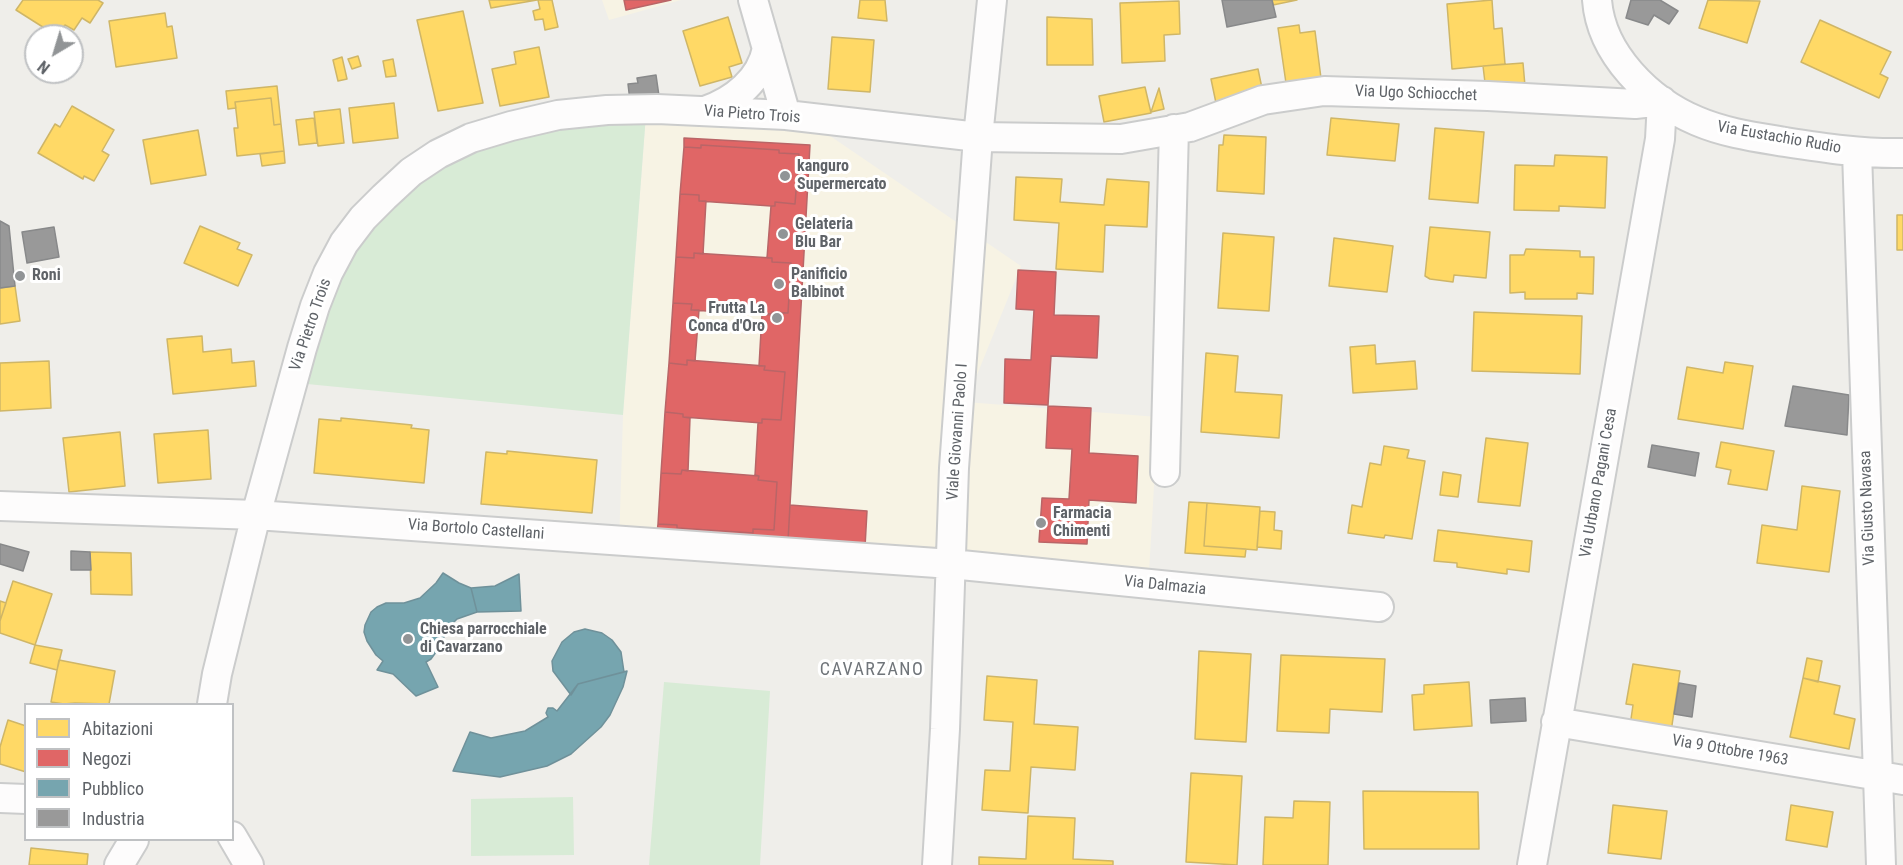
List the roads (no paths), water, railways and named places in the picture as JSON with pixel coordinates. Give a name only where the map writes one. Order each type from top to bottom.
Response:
[{"type":"street","points":[[753,0],[786,116]]},
{"type":"street","name":"Viale Giovanni Paolo I","points":[[937,865],[945,729],[954,468],[978,137],[992,0]]},
{"type":"street","name":"Via Eustachio Rudio","points":[[1597,0],[1602,27],[1618,57],[1644,87],[1694,120],[1737,134],[1857,152],[1903,153]]},
{"type":"street","points":[[703,111],[727,103],[750,82],[761,67],[767,48]]},
{"type":"street","name":"Via Ugo Schiocchet","points":[[978,137],[1120,139],[1190,127],[1263,100],[1324,91],[1488,96],[1635,104],[1662,101]]},
{"type":"street","name":"Via Urbano Pagani Cesa","points":[[1532,865],[1660,139],[1662,101]]},
{"type":"street","name":"Via Pietro Trois","points":[[212,703],[217,674],[256,514],[315,306],[328,273],[344,243],[363,218],[411,172],[438,154],[471,138],[558,115],[607,110],[703,111],[786,116],[978,137]]},
{"type":"street","points":[[1165,472],[1174,129]]},
{"type":"street","name":"Via Giusto Navasa","points":[[1857,152],[1890,778],[1881,865]]},
{"type":"street","name":"Via Bortolo Castellani","points":[[0,506],[256,514],[951,564]]},
{"type":"street","name":"Via Dalmazia","points":[[951,564],[1379,608]]},
{"type":"street","name":"Via 9 Ottobre 1963","points":[[1556,722],[1890,778]]},
{"type":"street","points":[[0,798],[24,799]]},
{"type":"street","points":[[234,839],[249,865]]},
{"type":"street","points":[[118,865],[133,841]]},
{"type":"place","name":"kanguro Supermercato","points":[[785,176]]},
{"type":"place","name":"Gelateria Blu Bar","points":[[783,234]]},
{"type":"place","name":"Roni","points":[[20,276]]},
{"type":"place","name":"Panificio Balbinot","points":[[779,284]]},
{"type":"place","name":"Frutta La Conca d'Oro","points":[[777,318]]},
{"type":"place","name":"Farmacia Chimenti","points":[[1041,523]]},
{"type":"place","name":"Chiesa parrocchiale di Cavarzano","points":[[408,639]]},
{"type":"district","name":"CAVARZANO","points":[[872,670]]}]
